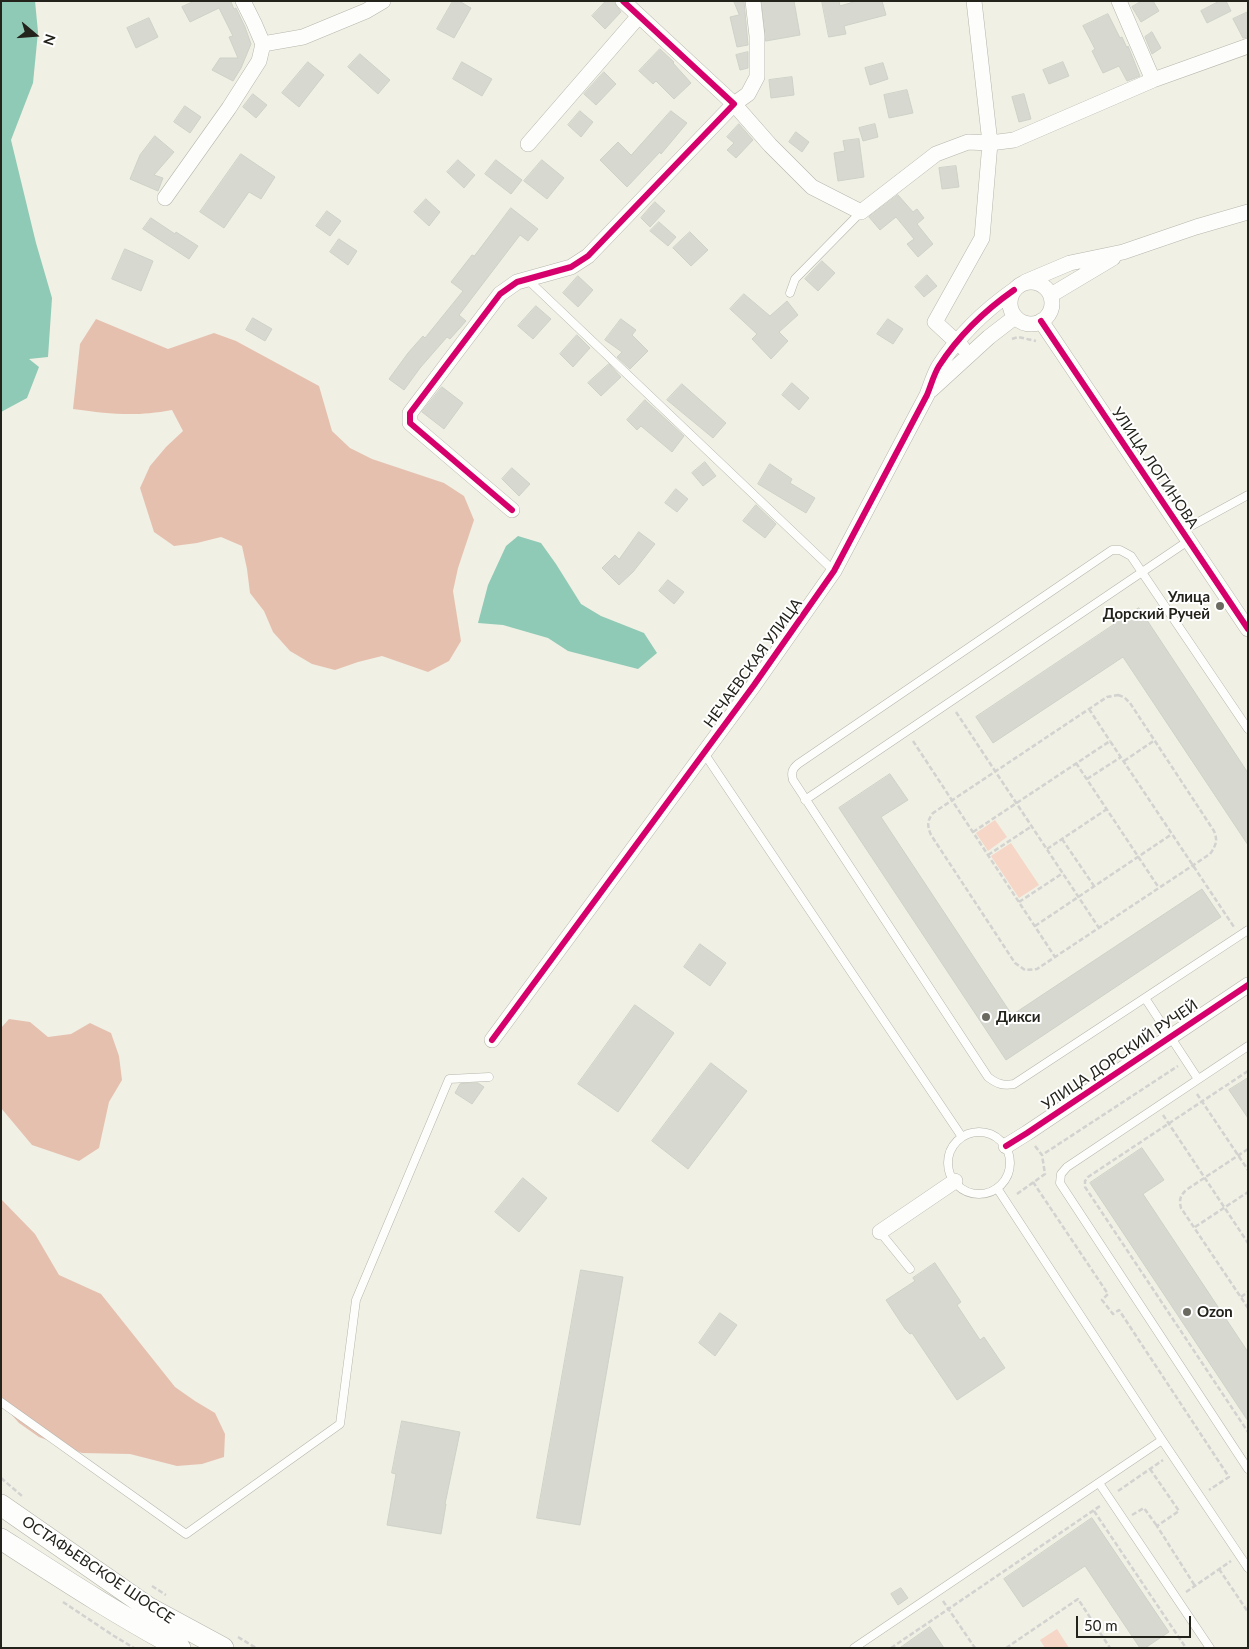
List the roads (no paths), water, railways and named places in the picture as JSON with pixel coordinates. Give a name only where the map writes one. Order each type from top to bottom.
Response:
[{"type":"main road","name":"ОСТАФЬЕВСКОЕ ШОССЕ","points":[[1,1505],[149,1608],[227,1640]]},
{"type":"main road","name":"ОСТАФЬЕВСКОЕ ШОССЕ","points":[[1,1539],[75,1587],[180,1648]]},
{"type":"street","points":[[165,198],[229,108],[259,61],[263,44],[243,1]]},
{"type":"street","points":[[263,44],[303,37],[366,11],[383,1]]},
{"type":"street","points":[[623,1],[638,17],[734,104],[812,187],[861,212],[936,154],[968,142],[990,143],[1014,140],[1153,80],[1248,46]]},
{"type":"street","points":[[512,510],[410,423],[410,413],[500,294],[517,282],[571,267],[588,256],[734,104],[748,94],[757,77],[753,1]]},
{"type":"street","points":[[959,345],[935,322],[982,238],[990,143],[974,1]]},
{"type":"street","points":[[1119,1],[1153,80]]},
{"type":"street","points":[[528,144],[638,17]]},
{"type":"street","points":[[1051,295],[1123,252],[1196,227],[1248,212]]},
{"type":"street","name":"НЕЧАЕВСКАЯ УЛИЦА","points":[[492,1040],[754,685],[834,571],[927,395],[938,367],[991,306],[1020,286],[1070,263],[1123,252]]},
{"type":"street","points":[[1036,282],[1045,286],[1051,295],[1051,311],[1042,321],[1029,324],[1019,320],[1012,312],[1010,302],[1020,286],[1036,282]]},
{"type":"street","name":"НЕЧАЕВСКАЯ УЛИЦА","points":[[927,395],[989,337],[1015,317]]},
{"type":"street","name":"УЛИЦА ЛОГИНОВА","points":[[1042,321],[1248,629]]},
{"type":"street","name":"УЛИЦА ДОРСКИЙ РУЧЕЙ","points":[[1006,1146],[1248,985]]},
{"type":"street","points":[[880,1232],[955,1181]]},
{"type":"lane","points":[[790,293],[796,279],[861,212]]},
{"type":"lane","points":[[527,279],[834,571]]},
{"type":"lane","points":[[805,800],[1142,572],[1185,536],[1248,495]]},
{"type":"lane","points":[[1248,729],[1131,556],[1120,550],[1112,550],[798,764],[793,769],[791,775],[792,780],[805,800],[988,1077],[996,1083],[1007,1086],[1014,1084],[1248,930]]},
{"type":"lane","points":[[704,752],[962,1137]]},
{"type":"lane","points":[[1145,998],[1198,1079]]},
{"type":"lane","points":[[1248,1046],[1067,1166],[1061,1174],[1060,1183],[1248,1469]]},
{"type":"lane","points":[[1,1402],[186,1534],[340,1424],[356,1300],[449,1079],[489,1076]]},
{"type":"lane","points":[[978,1131],[989,1133],[1006,1146],[1010,1155],[1008,1174],[997,1188],[979,1194],[971,1193],[962,1189],[951,1176],[948,1168],[950,1150],[955,1142],[962,1137],[978,1131]]},
{"type":"lane","points":[[997,1188],[1162,1440],[1245,1557],[1248,1568]]},
{"type":"lane","points":[[880,1232],[910,1269]]},
{"type":"lane","points":[[854,1648],[867,1644],[937,1592],[1162,1440]]},
{"type":"lane","points":[[1099,1483],[1210,1648]]},
{"type":"water","points":[[1,1],[35,1],[38,32],[33,83],[11,140],[36,243],[52,298],[48,357],[29,359],[39,367],[27,398],[1,412]]},
{"type":"water","points":[[518,536],[541,543],[581,604],[601,616],[644,633],[657,653],[638,669],[568,651],[548,638],[503,625],[478,623],[488,585],[506,546]]},
{"type":"place","name":"Улица Дорский Ручей","points":[[1220,606]]},
{"type":"place","name":"Дикси","points":[[986,1017]]},
{"type":"place","name":"Ozon","points":[[1187,1312]]}]
